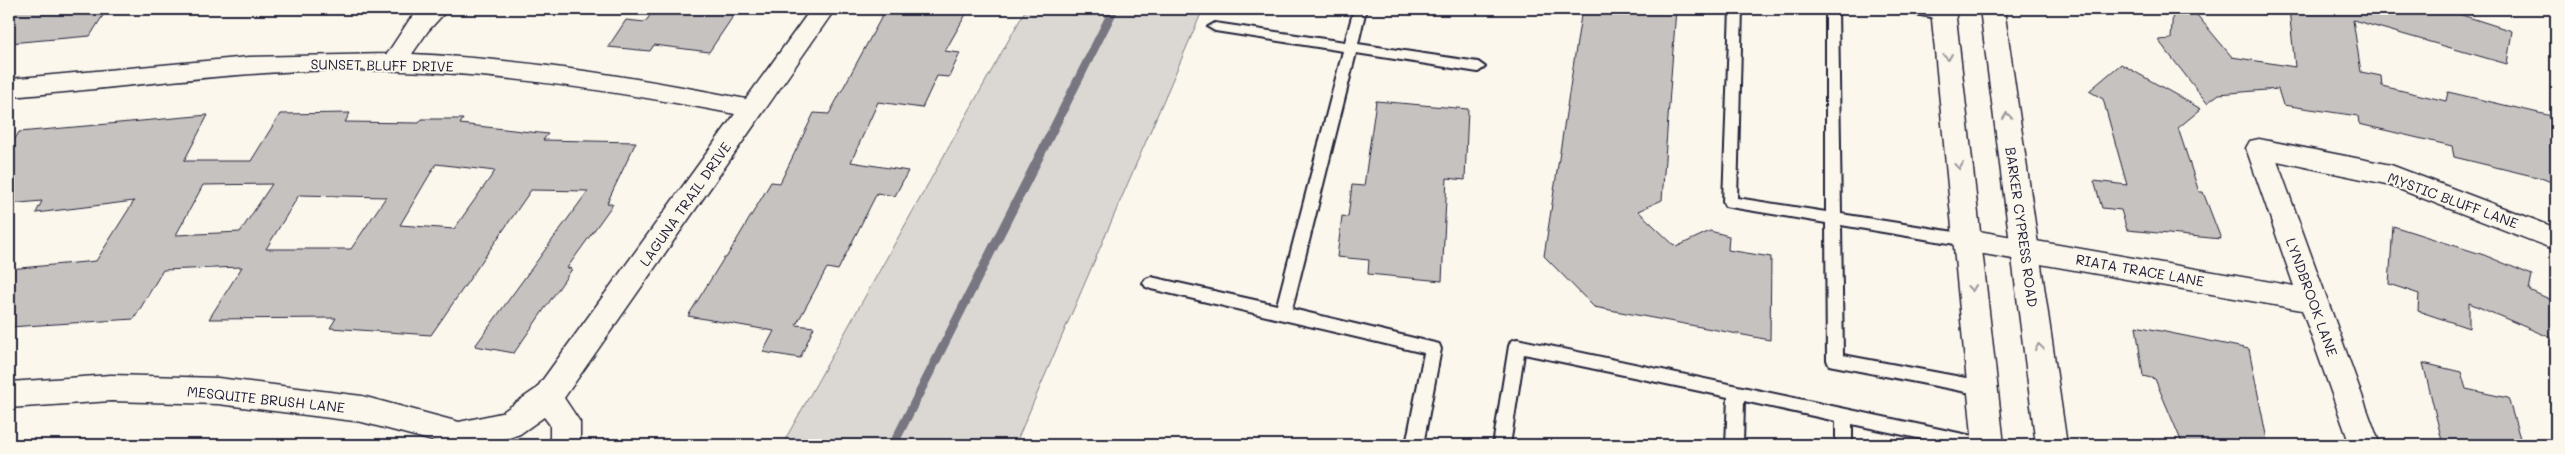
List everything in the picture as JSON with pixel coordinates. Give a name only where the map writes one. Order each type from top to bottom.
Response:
[{"type":"street","points":[[394,62],[419,26],[436,9]]},
{"type":"street","name":"LAGUNA TRAIL DRIVE","points":[[509,425],[547,398],[823,9]]},
{"type":"street","name":"BARKER CYPRESS ROAD","points":[[1992,9],[2052,445]]},
{"type":"street","points":[[1943,12],[1989,445]]},
{"type":"street","name":"SUNSET BLUFF DRIVE","points":[[9,88],[198,68],[305,63],[394,62],[560,76],[662,90],[752,109]]},
{"type":"street","name":"MYSTIC BLUFF LANE","points":[[2259,148],[2391,175],[2556,239]]},
{"type":"street","name":"LYNDBROOK LANE","points":[[2259,148],[2365,445]]},
{"type":"street","name":"RIATA TRACE LANE","points":[[1967,240],[2314,300]]},
{"type":"street","name":"MESQUITE BRUSH LANE","points":[[9,395],[111,388],[218,391],[362,409],[461,440],[509,425]]},
{"type":"street","points":[[547,398],[565,422],[565,445]]},
{"type":"lane","points":[[1283,313],[1360,9]]},
{"type":"lane","points":[[1736,9],[1730,202],[1967,240]]},
{"type":"lane","points":[[1832,9],[1835,360],[1982,388]]},
{"type":"lane","points":[[1909,9],[1943,12]]},
{"type":"lane","points":[[1215,27],[1478,67]]},
{"type":"lane","points":[[1151,282],[1433,349],[1415,445]]},
{"type":"lane","points":[[1501,445],[1516,346],[1982,445]]},
{"type":"lane","points":[[1734,445],[1736,392]]},
{"type":"lane","points":[[1844,416],[1844,445]]},
{"type":"shaded area","points":[[1026,9],[1203,9],[1015,445],[782,445]]},
{"type":"building","points":[[9,9],[107,9],[90,36],[9,43]]},
{"type":"building","points":[[655,9],[738,9],[709,52],[654,45],[650,51],[608,47],[626,20],[645,22]]},
{"type":"building","points":[[886,9],[969,9],[945,51],[960,53],[949,77],[937,76],[922,108],[878,102],[851,162],[908,171],[895,196],[877,193],[838,270],[827,268],[796,325],[814,327],[800,358],[763,352],[774,331],[688,316],[724,258],[726,258],[771,182],[780,183],[814,113],[829,114]]},
{"type":"building","points":[[1582,9],[1676,9],[1662,200],[1638,211],[1676,247],[1710,231],[1729,236],[1728,250],[1771,257],[1770,340],[1594,307],[1544,256]]},
{"type":"building","points":[[2173,9],[2192,9],[2232,57],[2295,67],[2289,9],[2443,9],[2512,31],[2507,64],[2353,20],[2361,72],[2381,76],[2382,86],[2446,101],[2448,92],[2556,117],[2556,184],[2541,178],[2454,157],[2452,146],[2359,124],[2358,116],[2283,105],[2278,89],[2219,94],[2207,103],[2158,40],[2171,39]]},
{"type":"building","points":[[2121,64],[2201,109],[2178,128],[2199,192],[2203,192],[2221,239],[2127,230],[2121,210],[2102,208],[2094,181],[2127,185],[2103,99],[2089,91]]},
{"type":"building","points":[[1376,101],[1468,109],[1465,180],[1447,178],[1442,281],[1368,274],[1369,260],[1337,257],[1342,216],[1348,217],[1352,185],[1364,186]]},
{"type":"building","points":[[350,113],[345,122],[419,123],[422,119],[463,119],[460,124],[548,134],[543,140],[636,142],[607,203],[613,204],[567,268],[572,269],[514,353],[475,346],[588,191],[531,190],[431,335],[330,328],[336,318],[209,319],[242,267],[163,270],[134,319],[9,327],[9,269],[96,261],[134,201],[36,213],[42,201],[9,204],[9,150],[19,132],[208,115],[184,161],[251,161],[280,114]],"holes":[[[436,164],[495,171],[454,229],[400,225]],[[272,184],[240,232],[176,235],[203,185]],[[299,195],[386,197],[351,249],[266,249]]]},
{"type":"building","points":[[2393,226],[2484,255],[2532,275],[2529,290],[2556,302],[2556,340],[2469,303],[2469,328],[2418,311],[2419,294],[2389,284]]},
{"type":"building","points":[[2136,326],[2249,349],[2268,445],[2183,445],[2155,379],[2143,376]]},
{"type":"building","points":[[2423,363],[2461,372],[2466,389],[2508,398],[2522,445],[2443,445]]},
{"type":"waterway","points":[[893,445],[1114,9]]}]
